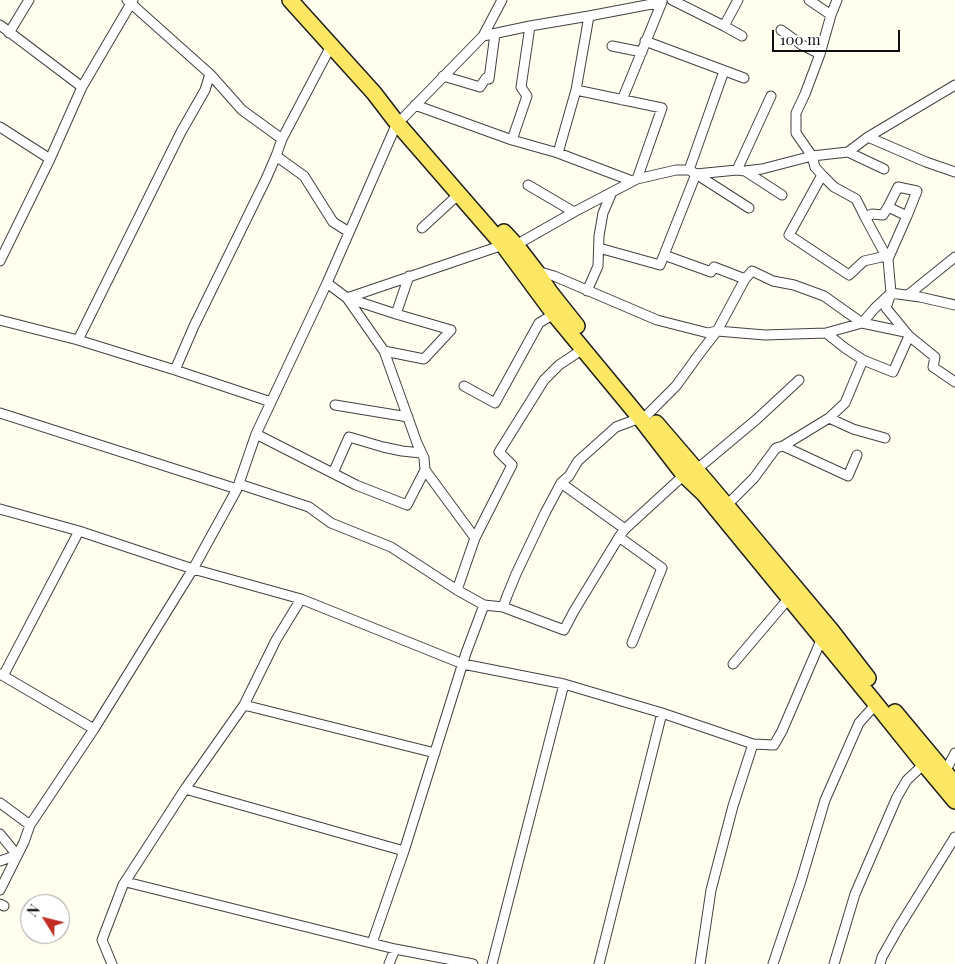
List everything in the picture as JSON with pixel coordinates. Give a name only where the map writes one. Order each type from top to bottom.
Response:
[{"type":"main road","points":[[290,0],[457,181],[509,245],[554,314],[644,416],[690,473],[704,494],[831,630],[884,699],[955,784]]},
{"type":"main road","points":[[303,0],[382,89],[400,120],[458,194],[536,271],[555,299],[637,401],[644,407],[644,416]]},
{"type":"main road","points":[[690,473],[727,505],[746,538],[789,598],[955,801]]},
{"type":"street","points":[[9,33],[28,0]]},
{"type":"street","points":[[0,890],[30,825],[94,729],[193,569],[238,486],[256,434],[327,283],[400,120],[482,36],[502,0]]},
{"type":"street","points":[[724,26],[738,0]]},
{"type":"street","points":[[810,0],[831,15]]},
{"type":"street","points":[[837,0],[820,54],[796,113],[796,133],[812,156],[815,167],[822,176],[834,187],[856,199],[887,257],[891,294],[886,308],[907,334],[935,357],[933,367],[955,382]]},
{"type":"street","points":[[0,261],[50,159],[82,87],[130,1],[210,74],[242,110],[282,139]]},
{"type":"street","points":[[482,36],[665,1],[724,26],[742,36]]},
{"type":"street","points":[[622,100],[645,41],[665,1]]},
{"type":"street","points":[[558,153],[576,90],[589,16]]},
{"type":"street","points":[[0,25],[82,87]]},
{"type":"street","points":[[512,140],[526,96],[521,88],[530,26]]},
{"type":"street","points":[[781,30],[802,45],[820,54]]},
{"type":"street","points":[[443,76],[480,87],[486,78],[489,79],[495,34]]},
{"type":"street","points":[[645,41],[744,78]]},
{"type":"street","points":[[175,370],[194,326],[266,179],[282,139],[331,46]]},
{"type":"street","points":[[612,46],[642,52]]},
{"type":"street","points":[[599,248],[660,265],[693,172],[724,71]]},
{"type":"street","points":[[78,340],[181,132],[205,90],[210,74]]},
{"type":"street","points":[[347,298],[409,276],[509,245],[634,180],[676,170],[693,172],[762,169],[812,156],[848,152],[868,136],[955,85]]},
{"type":"street","points":[[576,90],[662,108],[634,180]]},
{"type":"street","points":[[741,171],[771,96]]},
{"type":"street","points":[[415,105],[512,140],[558,153],[634,180]]},
{"type":"street","points":[[0,127],[50,159]]},
{"type":"street","points":[[868,136],[926,162],[955,172]]},
{"type":"street","points":[[848,152],[884,170]]},
{"type":"street","points":[[276,156],[304,176],[333,222],[350,232]]},
{"type":"street","points":[[741,171],[782,195]]},
{"type":"street","points":[[693,172],[750,208]]},
{"type":"street","points":[[822,176],[789,235],[849,275],[864,261],[887,257]]},
{"type":"street","points":[[528,185],[574,212]]},
{"type":"street","points":[[865,217],[872,214],[883,215],[898,187],[917,191],[887,257]]},
{"type":"street","points":[[587,291],[598,266],[599,236],[603,213],[612,192]]},
{"type":"street","points":[[422,228],[458,194]]},
{"type":"street","points":[[888,207],[906,216]]},
{"type":"street","points":[[664,255],[711,272],[714,267],[746,279]]},
{"type":"street","points":[[908,295],[955,257]]},
{"type":"street","points":[[536,271],[554,276],[656,320],[708,334],[717,331],[765,335],[826,333],[862,323],[891,294],[920,297],[955,305]]},
{"type":"street","points":[[503,607],[516,574],[561,483],[569,476],[578,461],[616,427],[644,416],[676,386],[717,331],[752,271],[773,281],[794,285],[824,296],[862,323],[907,334]]},
{"type":"street","points":[[396,314],[409,276]]},
{"type":"street","points":[[256,434],[356,485],[407,506],[425,470],[424,458],[384,351],[347,298],[327,283]]},
{"type":"street","points":[[347,298],[451,330],[424,359],[384,351]]},
{"type":"street","points":[[464,386],[495,404],[539,323],[554,314]]},
{"type":"street","points":[[0,320],[78,340],[271,402]]},
{"type":"street","points":[[826,333],[863,360],[893,372],[907,334]]},
{"type":"street","points":[[457,590],[475,538],[512,465],[499,452],[544,380],[559,365],[583,349]]},
{"type":"street","points":[[727,505],[754,478],[776,448],[783,446],[829,418],[846,403],[863,360]]},
{"type":"street","points":[[0,413],[309,507],[331,523],[390,547],[484,605],[503,607],[564,630],[625,529],[757,419],[799,380]]},
{"type":"street","points":[[335,405],[408,417]]},
{"type":"street","points":[[829,418],[853,429],[885,438]]},
{"type":"street","points":[[333,473],[349,437],[402,451],[421,452]]},
{"type":"street","points":[[783,446],[848,476],[857,455]]},
{"type":"street","points":[[425,470],[475,538]]},
{"type":"street","points":[[561,483],[625,529]]},
{"type":"street","points":[[0,509],[79,531],[193,569],[301,599],[463,664],[564,684],[662,713],[753,744],[774,745],[782,731],[822,638]]},
{"type":"street","points":[[79,531],[2,675],[94,729]]},
{"type":"street","points":[[619,537],[662,568],[632,643]]},
{"type":"street","points":[[734,664],[789,598]]},
{"type":"street","points":[[112,964],[102,940],[126,882],[185,789],[244,705],[276,640],[301,599]]},
{"type":"street","points":[[372,943],[404,851],[466,653],[484,605]]},
{"type":"street","points":[[492,964],[564,684]]},
{"type":"street","points":[[773,964],[801,881],[825,800],[859,723],[876,704]]},
{"type":"street","points":[[244,705],[434,753]]},
{"type":"street","points":[[599,964],[662,713]]},
{"type":"street","points":[[700,964],[711,890],[733,806],[753,744]]},
{"type":"street","points":[[945,772],[955,753]]},
{"type":"street","points":[[834,964],[855,894],[897,797],[907,780],[924,764]]},
{"type":"street","points":[[185,789],[404,851]]},
{"type":"street","points":[[0,803],[30,825]]},
{"type":"street","points":[[0,834],[17,855]]},
{"type":"street","points":[[880,964],[899,926],[955,837]]},
{"type":"street","points":[[0,861],[17,855]]},
{"type":"street","points":[[126,882],[394,949],[473,964]]},
{"type":"street","points":[[389,964],[394,949]]}]
